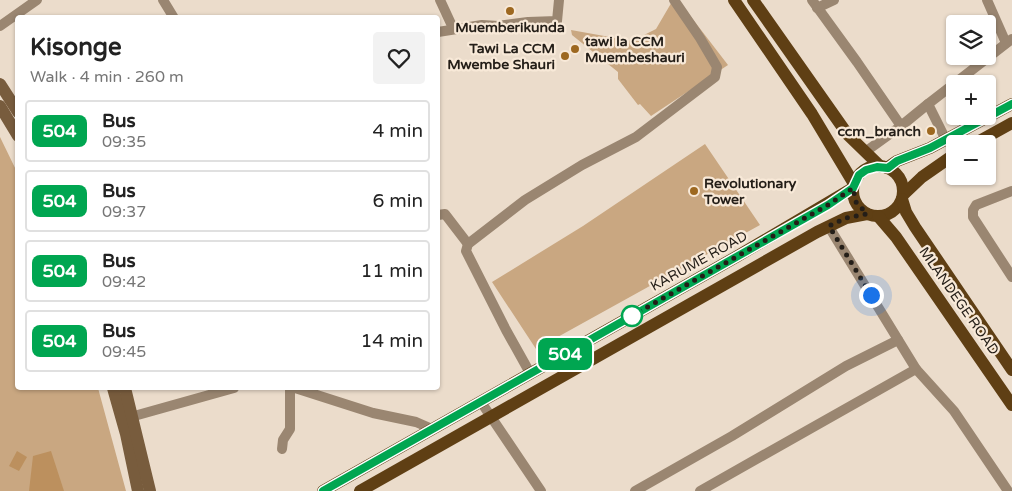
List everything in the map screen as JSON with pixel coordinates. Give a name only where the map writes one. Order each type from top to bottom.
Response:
[{"type":"main road","points":[[734,0],[812,114],[854,186],[856,202],[873,215]]},
{"type":"main road","points":[[360,491],[829,226],[846,218],[892,212],[898,206],[903,188],[900,178],[884,168],[848,135],[753,0]]},
{"type":"main road","points":[[0,84],[15,107]]},
{"type":"main road","points":[[955,135],[1012,104]]},
{"type":"main road","points":[[0,106],[15,131]]},
{"type":"main road","points":[[990,135],[1012,123]]},
{"type":"main road","points":[[854,186],[862,172],[872,167],[884,168],[946,140]]},
{"type":"main road","points":[[902,197],[922,177],[946,160]]},
{"type":"main road","name":"KARUME ROAD","points":[[323,491],[785,229],[854,186]]},
{"type":"main road","name":"MLANDEGE ROAD","points":[[902,197],[906,212],[915,227],[1012,370]]},
{"type":"main road","name":"MLANDEGE ROAD","points":[[873,215],[896,237],[1012,404]]},
{"type":"main road","points":[[114,390],[127,418],[150,491]]},
{"type":"main road","points":[[125,390],[127,418],[138,491]]},
{"type":"street","points":[[16,15],[37,0]]},
{"type":"street","points":[[163,0],[172,15]]},
{"type":"street","points":[[440,0],[453,28]]},
{"type":"street","points":[[440,31],[482,25],[498,26],[557,21],[559,0]]},
{"type":"street","points":[[530,373],[466,251],[468,244],[533,196],[582,165],[636,137],[716,77],[717,67],[674,0]]},
{"type":"street","points":[[834,0],[814,4],[901,126]]},
{"type":"street","points":[[865,152],[1009,41],[987,0]]},
{"type":"street","points":[[0,26],[15,15]]},
{"type":"street","points":[[928,104],[946,140]]},
{"type":"street","points":[[1012,191],[976,205],[973,210],[973,217],[1012,277]]},
{"type":"street","points":[[440,215],[445,214],[468,244]]},
{"type":"street","points":[[829,226],[916,369],[954,411],[1008,491]]},
{"type":"street","points":[[635,491],[732,436],[846,366],[898,340]]},
{"type":"street","points":[[700,491],[916,369]]},
{"type":"street","points":[[127,418],[227,390]]},
{"type":"street","points":[[282,449],[283,440],[290,429],[290,390]]},
{"type":"street","points":[[301,390],[373,413],[416,422],[432,430]]},
{"type":"street","points":[[482,402],[541,491]]},
{"type":"shaded area","points":[[673,0],[678,0],[728,65],[651,116],[640,104],[638,105],[618,79],[618,72],[572,35],[571,30],[632,41],[656,29]]},
{"type":"shaded area","points":[[0,137],[15,168],[15,390],[99,390],[126,491],[0,491]]},
{"type":"shaded area","points":[[705,144],[760,225],[536,349],[492,282],[583,226]]},
{"type":"shaded area","points":[[17,451],[27,457],[19,471],[9,466]]},
{"type":"shaded area","points":[[51,451],[64,491],[29,491],[33,456]]},
{"type":"bus line","name":"504","points":[[323,491],[828,205],[853,188],[862,172],[872,167],[888,168],[897,161],[930,148],[1012,104]]},
{"type":"place","name":"Muemberikunda","points":[[510,11]]},
{"type":"place","name":"tawi la CCM Muembeshauri","points":[[575,49]]},
{"type":"place","name":"Tawi La CCM Mwembe Shauri","points":[[565,56]]},
{"type":"place","name":"ccm_branch","points":[[931,131]]},
{"type":"place","name":"Revolutionary Tower","points":[[694,191]]},
{"type":"route","points":[[632,316],[628,318],[828,205],[853,188],[858,206],[867,214],[846,218],[829,226],[871,295]]}]
